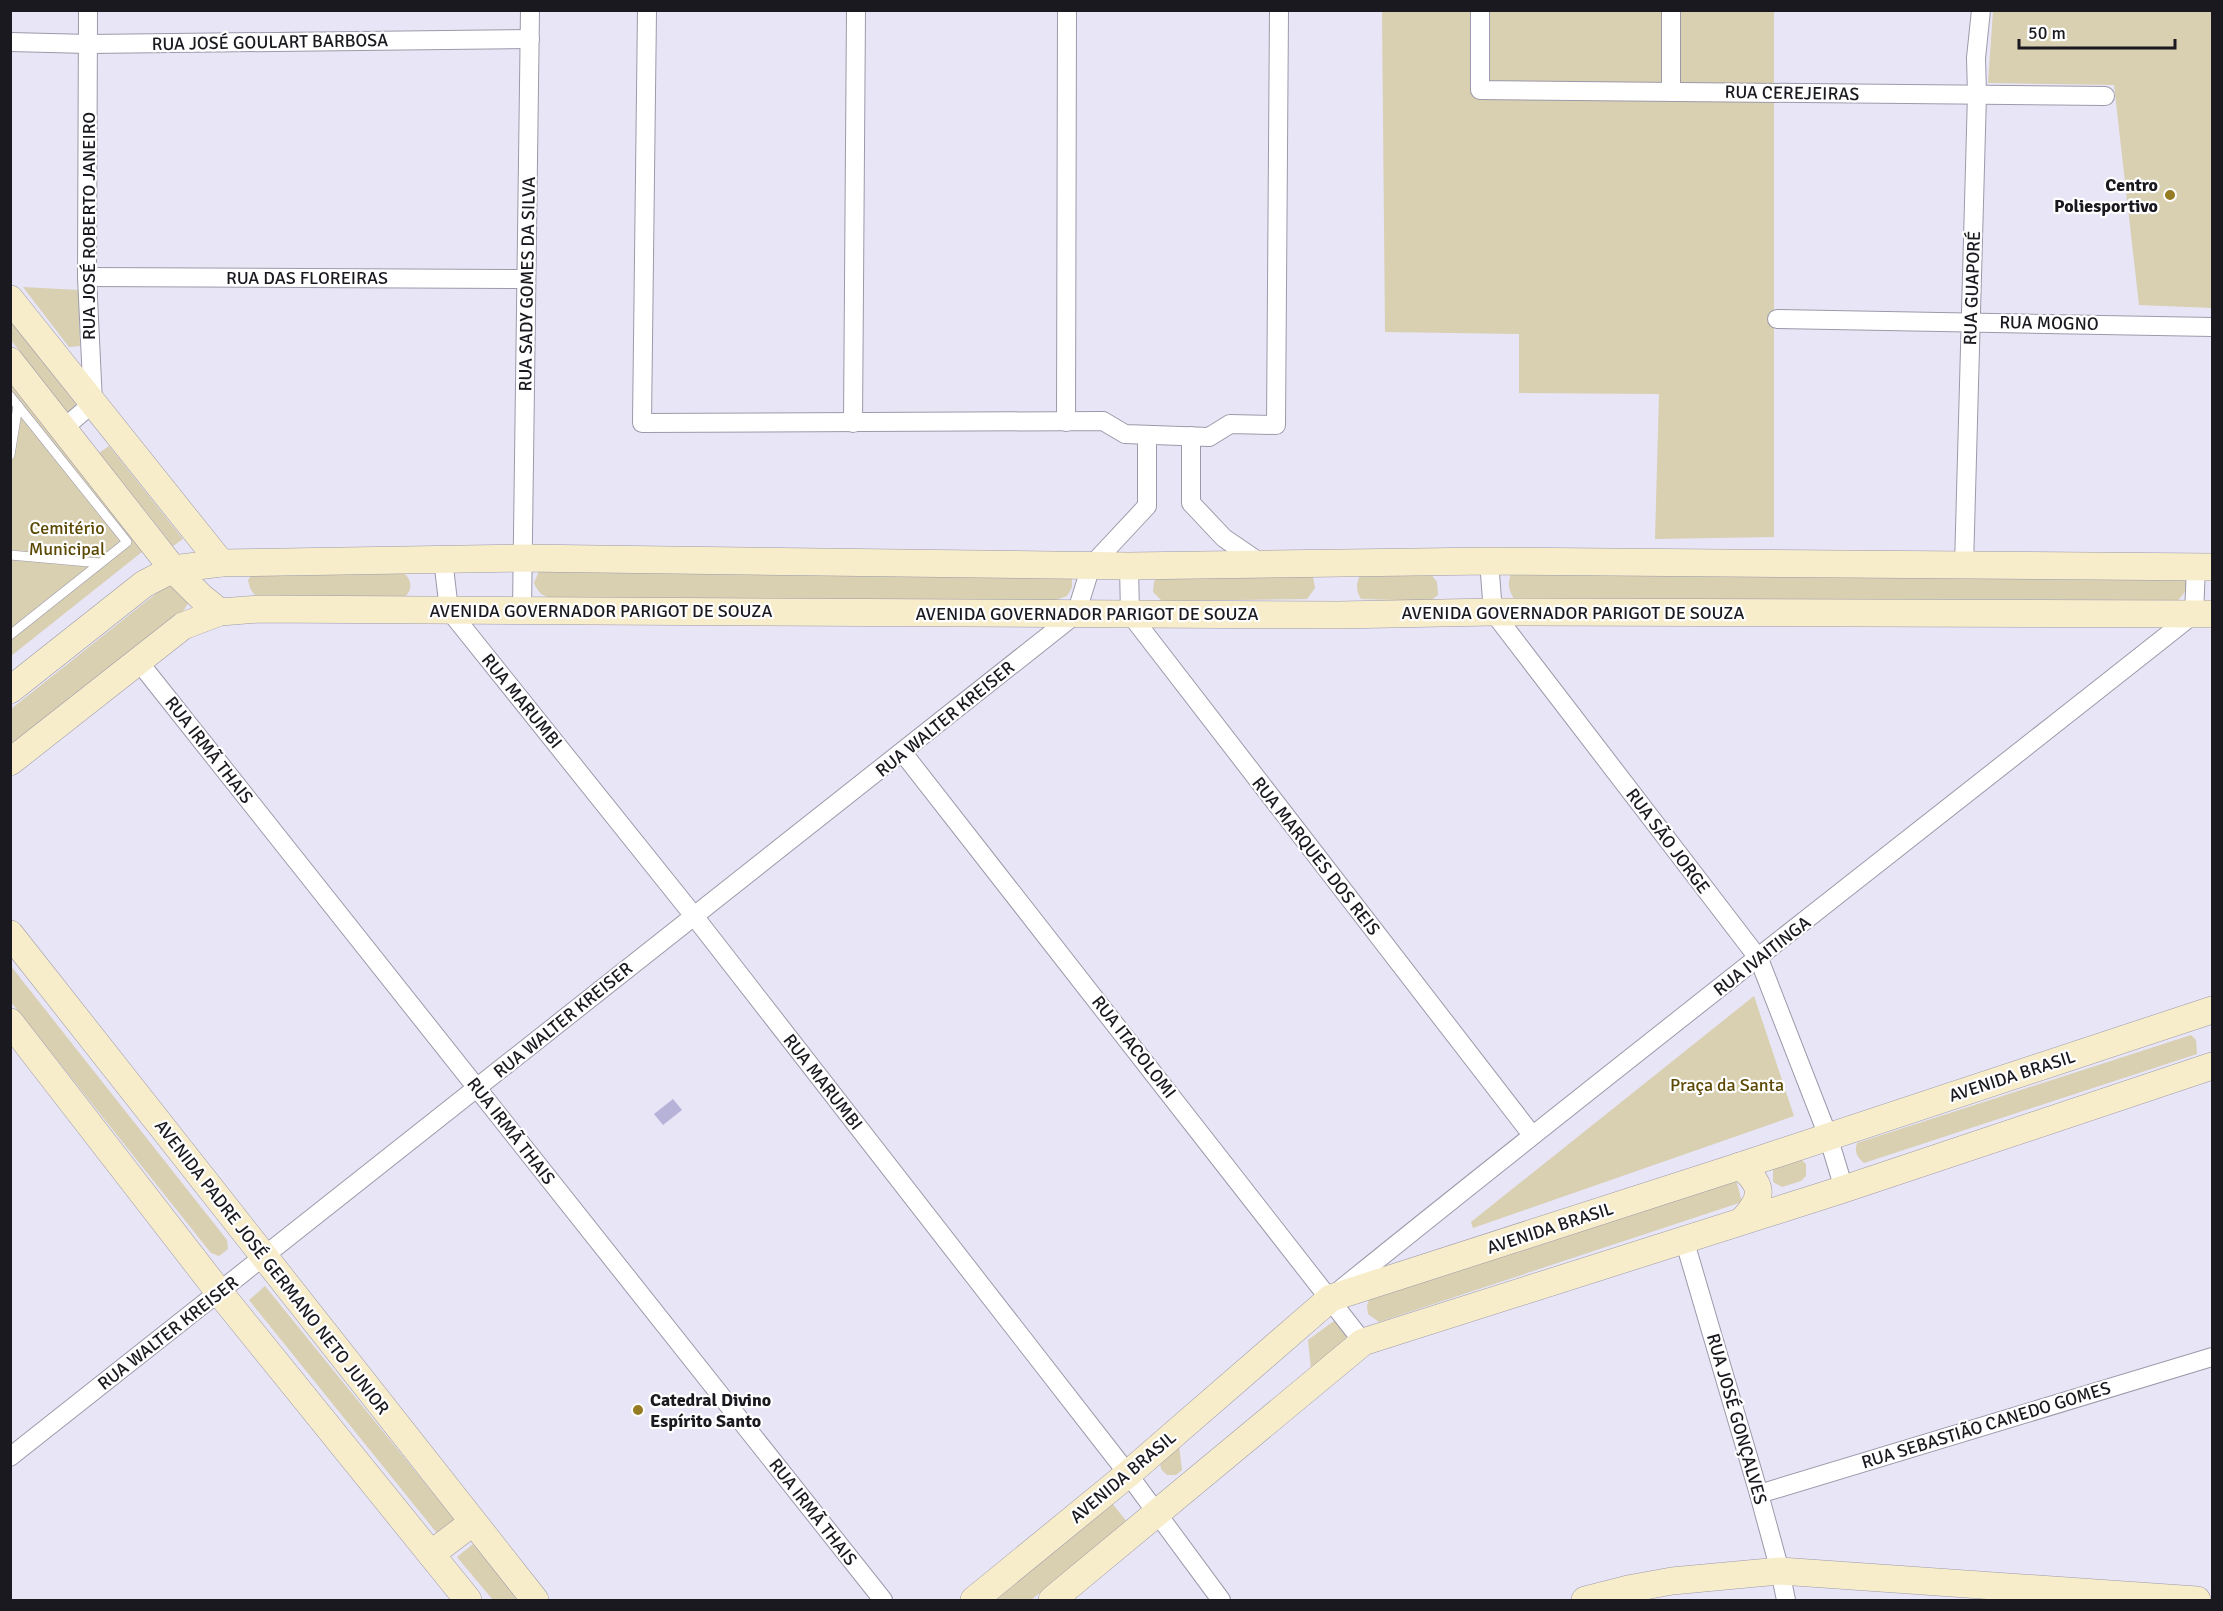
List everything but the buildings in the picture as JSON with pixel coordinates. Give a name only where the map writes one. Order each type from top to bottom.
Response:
[{"type":"street","name":"RUA JOSÉ ROBERTO JANEIRO","points":[[88,10],[87,277],[93,403]]},
{"type":"street","name":"RUA SADY GOMES DA SILVA","points":[[522,610],[530,10]]},
{"type":"street","points":[[646,10],[642,423],[1103,421],[1125,434],[1209,437],[1230,424],[1276,424],[1279,10]]},
{"type":"street","points":[[853,423],[856,10]]},
{"type":"street","points":[[1066,422],[1067,10]]},
{"type":"street","name":"RUA CEREJEIRAS","points":[[1480,10],[1480,90],[2105,96]]},
{"type":"street","points":[[1671,10],[1671,92]]},
{"type":"street","name":"RUA GUAPORÉ","points":[[1964,566],[1977,94],[1976,58],[1981,10]]},
{"type":"street","name":"RUA JOSÉ GOULART BARBOSA","points":[[10,42],[89,44],[530,39]]},
{"type":"street","name":"RUA DAS FLOREIRAS","points":[[87,277],[526,279]]},
{"type":"street","points":[[10,299],[221,563]]},
{"type":"street","name":"RUA MOGNO","points":[[1777,320],[2212,327]]},
{"type":"street","points":[[10,361],[173,569],[220,612]]},
{"type":"street","points":[[64,428],[93,403]]},
{"type":"street","points":[[1076,614],[1091,566],[1147,506],[1147,435]]},
{"type":"street","points":[[1191,436],[1191,503],[1224,538],[1263,565]]},
{"type":"street","points":[[10,690],[144,584],[173,569],[221,563],[524,558],[1091,566],[1489,561],[2204,567],[2203,614]]},
{"type":"street","points":[[443,559],[448,610]]},
{"type":"street","points":[[1489,561],[1493,612]]},
{"type":"street","points":[[1129,566],[1130,614]]},
{"type":"street","name":"AVENIDA GOVERNADOR PARIGOT DE SOUZA","points":[[10,762],[183,626],[220,612],[259,609],[1339,615],[1493,612],[2203,614]]},
{"type":"street","name":"RUA MARUMBI","points":[[448,610],[694,916],[1128,1474],[1221,1600]]},
{"type":"street","name":"RUA SÃO JORGE","points":[[1493,612],[1759,959],[1828,1136],[1844,1189]]},
{"type":"street","name":"RUA WALTER KREISER","points":[[10,1457],[1076,614]]},
{"type":"street","name":"RUA MARQUES DOS REIS","points":[[1130,614],[1532,1135]]},
{"type":"street","name":"RUA IVAITINGA","points":[[1331,1298],[1532,1135],[2203,614]]},
{"type":"street","name":"RUA IRMÃ THAIS","points":[[139,662],[883,1600]]},
{"type":"street","name":"RUA ITACOLOMI","points":[[903,753],[1331,1298],[1363,1342]]},
{"type":"street","name":"AVENIDA PADRE JOSÉ GERMANO NETO JUNIOR","points":[[10,934],[472,1523],[535,1600]]},
{"type":"street","name":"AVENIDA BRASIL","points":[[974,1600],[1128,1474],[1331,1298],[2212,1010]]},
{"type":"street","points":[[10,1022],[219,1292],[468,1600]]},
{"type":"street","points":[[1052,1600],[1363,1342],[1844,1189],[2212,1066]]},
{"type":"street","points":[[1740,1166],[1752,1176],[1758,1185],[1759,1196],[1756,1205],[1742,1221]]},
{"type":"street","name":"RUA JOSÉ GONÇALVES","points":[[1684,1239],[1759,1494],[1786,1600]]},
{"type":"street","name":"RUA SEBASTIÃO CANEDO GOMES","points":[[1759,1494],[2212,1357]]},
{"type":"street","points":[[430,1554],[472,1523]]},
{"type":"street","points":[[1585,1600],[1672,1581],[1780,1571],[2197,1600]]},
{"type":"lane","points":[[10,396],[127,542],[10,635]]},
{"type":"lane","points":[[10,454],[18,406]]},
{"type":"lane","points":[[10,555],[100,563]]},
{"type":"green space","points":[[1382,11],[1774,11],[1774,537],[1655,539],[1659,394],[1519,393],[1519,334],[1385,332]]},
{"type":"green space","name":"Centro Poliesportivo","points":[[1993,11],[2212,11],[2212,308],[2139,305],[2114,85],[1988,83]]},
{"type":"green space","points":[[23,287],[79,290],[80,346],[69,347]]},
{"type":"green space","points":[[10,320],[80,409],[70,416],[11,340]]},
{"type":"green space","name":"Cemitério Municipal","points":[[10,381],[147,548],[11,656],[10,656]]},
{"type":"green space","points":[[109,446],[183,539],[173,546],[99,453]]},
{"type":"green space","points":[[256,569],[399,570],[407,576],[410,588],[402,599],[260,598],[252,591],[248,580]]},
{"type":"green space","points":[[539,571],[1064,573],[1072,579],[1072,587],[1067,596],[1056,600],[551,598],[541,593],[534,583]]},
{"type":"green space","points":[[1362,572],[1430,573],[1437,582],[1438,595],[1430,601],[1361,599],[1357,586]]},
{"type":"green space","points":[[1306,573],[1313,577],[1315,588],[1307,599],[1162,601],[1153,592],[1154,582],[1159,574]]},
{"type":"green space","points":[[1511,574],[2183,575],[2186,586],[2185,592],[2178,600],[1514,599],[1509,587]]},
{"type":"green space","points":[[172,584],[190,600],[184,610],[11,748],[11,709],[163,588]]},
{"type":"green space","points":[[10,965],[227,1240],[228,1249],[219,1256],[211,1253],[11,1002]]},
{"type":"green space","name":"Praça da Santa","points":[[1754,996],[1794,1116],[1473,1228],[1471,1222]]},
{"type":"green space","points":[[2191,1035],[2196,1040],[2197,1054],[1864,1163],[1857,1154],[1857,1143]]},
{"type":"green space","points":[[1794,1160],[1802,1160],[1806,1164],[1806,1176],[1801,1181],[1782,1187],[1773,1182],[1773,1169]]},
{"type":"green space","points":[[1736,1180],[1742,1202],[1379,1322],[1368,1314],[1369,1299]]},
{"type":"green space","points":[[265,1286],[458,1524],[440,1537],[249,1300]]},
{"type":"green space","points":[[1334,1321],[1346,1326],[1346,1339],[1311,1369],[1308,1340]]},
{"type":"green space","points":[[1179,1446],[1182,1470],[1176,1475],[1167,1475],[1161,1469],[1160,1461]]},
{"type":"green space","points":[[1112,1503],[1127,1522],[1031,1600],[992,1600]]},
{"type":"green space","points":[[473,1544],[519,1600],[493,1600],[457,1557]]},
{"type":"shaded area","points":[[673,1099],[682,1110],[663,1125],[654,1114]]},
{"type":"place","name":"Centro Poliesportivo","points":[[2170,195]]},
{"type":"place","name":"Catedral Divino Espírito Santo","points":[[638,1410]]}]
